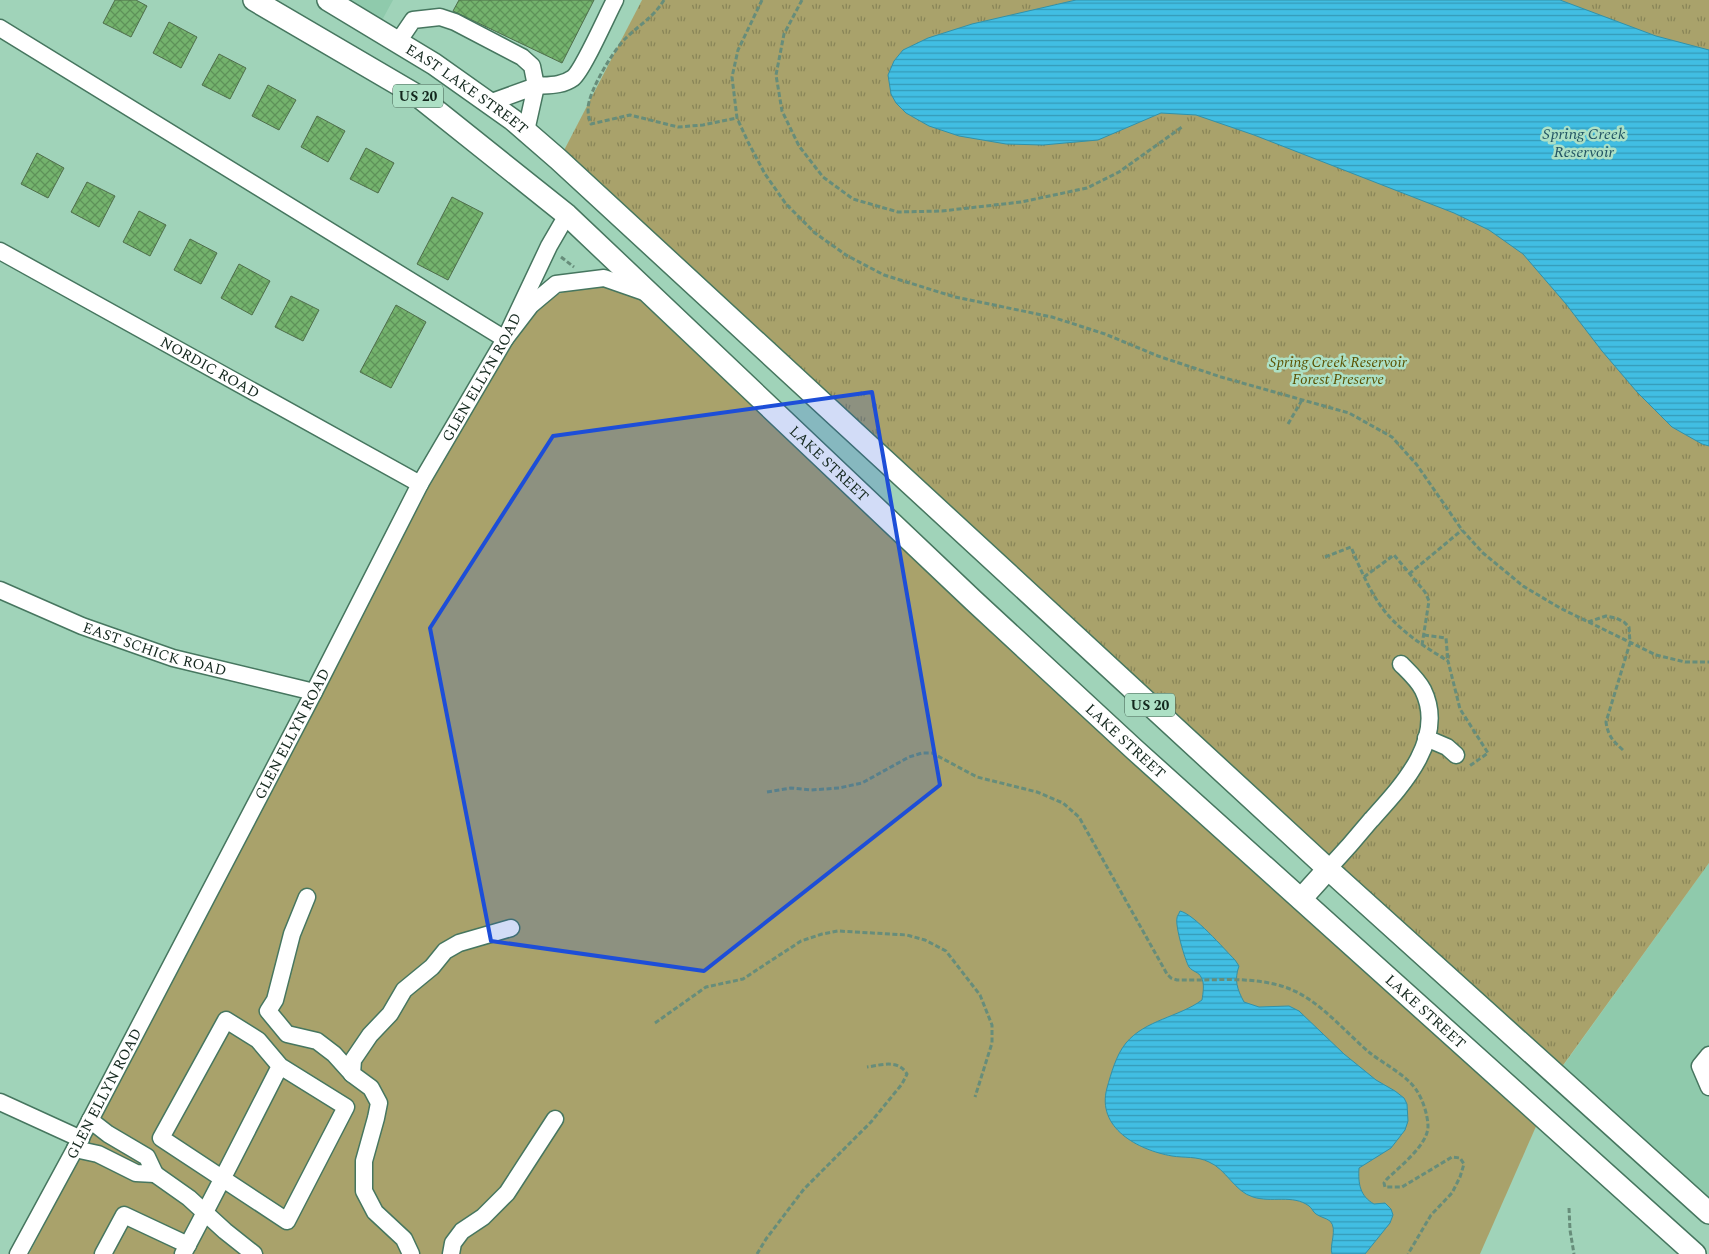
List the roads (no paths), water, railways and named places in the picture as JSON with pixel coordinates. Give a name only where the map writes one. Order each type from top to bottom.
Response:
[{"type":"main road","name":"US 20","points":[[254,0],[418,96],[567,215]]},
{"type":"main road","name":"EAST LAKE STREET","points":[[328,0],[434,64],[489,103],[526,131],[594,194]]},
{"type":"main road","name":"US 20","points":[[594,194],[1328,869],[1709,1213]]},
{"type":"main road","points":[[567,215],[594,194]]},
{"type":"main road","name":"LAKE STREET","points":[[567,215],[974,601],[1135,750],[1695,1254]]},
{"type":"main road","points":[[1301,900],[1328,869]]},
{"type":"street","points":[[489,103],[536,86],[560,84],[574,78],[614,0]]},
{"type":"street","points":[[398,42],[413,20],[440,17],[455,22],[522,57],[532,66],[536,86],[526,131]]},
{"type":"street","points":[[0,28],[505,339],[532,306],[556,284],[604,278],[651,295]]},
{"type":"street","name":"GLEN ELLYN ROAD","points":[[18,1254],[78,1144],[314,692],[420,484],[505,339],[549,246],[567,215]]},
{"type":"street","name":"NORDIC ROAD","points":[[0,251],[420,484]]},
{"type":"street","name":"EAST SCHICK ROAD","points":[[1,594],[90,629],[173,658],[314,692]]},
{"type":"street","points":[[1328,869],[1390,799],[1418,760],[1426,738],[1429,725],[1428,708],[1423,691],[1414,677],[1401,664]]},
{"type":"street","points":[[1426,738],[1447,746],[1456,755]]},
{"type":"street","points":[[307,897],[292,934],[275,1000],[268,1011],[288,1034],[316,1041],[334,1054],[352,1074],[371,1088],[379,1103],[364,1161],[364,1191],[375,1212],[404,1239],[411,1254]]},
{"type":"street","points":[[352,1074],[354,1060],[370,1035],[390,1014],[404,990],[432,967],[445,951],[459,943],[511,928]]},
{"type":"street","points":[[226,1020],[258,1040],[280,1066],[346,1107],[287,1221],[161,1138],[226,1020]]},
{"type":"street","points":[[1709,1055],[1700,1066],[1709,1087]]},
{"type":"street","points":[[104,1254],[124,1215],[186,1250],[280,1066]]},
{"type":"street","points":[[0,1102],[136,1173],[155,1174]]},
{"type":"street","points":[[451,1254],[453,1243],[462,1231],[483,1217],[507,1193],[555,1119]]},
{"type":"street","points":[[90,1120],[108,1134],[147,1158],[155,1174],[188,1198],[254,1254]]},
{"type":"water","name":"Spring Creek Reservoir","points":[[1076,0],[1560,0],[1656,36],[1709,50],[1709,446],[1672,427],[1637,392],[1523,254],[1489,230],[1454,213],[1254,135],[1196,115],[1161,113],[1098,140],[1043,145],[1006,144],[959,136],[929,126],[906,113],[896,103],[891,94],[888,75],[894,61],[903,50],[928,38],[972,24]]},
{"type":"water","points":[[1180,911],[1201,925],[1235,960],[1239,966],[1237,984],[1244,1002],[1259,1007],[1289,1006],[1299,1011],[1344,1054],[1376,1080],[1404,1098],[1407,1104],[1408,1121],[1405,1130],[1391,1148],[1359,1168],[1359,1179],[1363,1193],[1374,1204],[1385,1203],[1391,1209],[1393,1215],[1390,1223],[1365,1254],[1332,1254],[1332,1224],[1316,1214],[1303,1202],[1289,1199],[1260,1199],[1253,1197],[1241,1190],[1221,1170],[1209,1162],[1159,1153],[1134,1142],[1114,1126],[1108,1115],[1105,1102],[1107,1088],[1117,1059],[1126,1043],[1143,1029],[1202,1000],[1202,979],[1199,974],[1189,967],[1177,928],[1177,917]]},
{"type":"park label","name":"Spring Creek Reservoir Forest Preserve","points":[[1338,370]]}]
